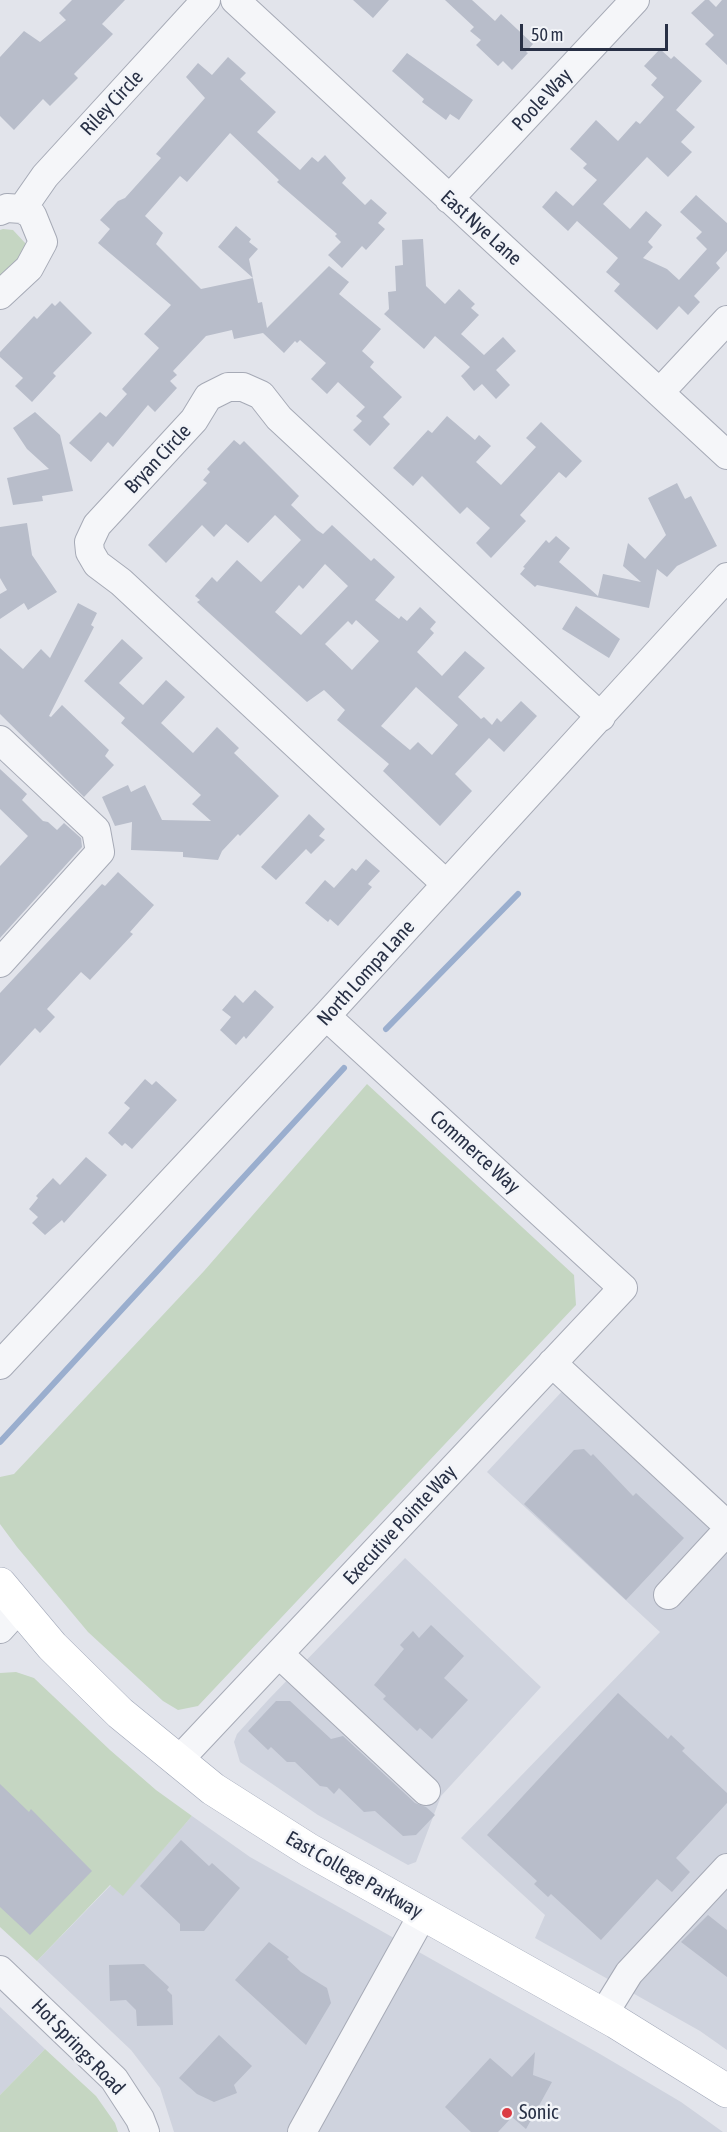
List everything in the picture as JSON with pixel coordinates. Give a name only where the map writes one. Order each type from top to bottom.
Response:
[{"type":"main road","name":"East College Parkway","points":[[6,1607],[177,1762],[259,1820],[603,2015],[727,2091]]},
{"type":"street","name":"Riley Circle","points":[[11,210],[206,0]]},
{"type":"street","name":"East Nye Lane","points":[[235,0],[727,455]]},
{"type":"street","name":"Poole Way","points":[[449,199],[635,0]]},
{"type":"street","name":"Riley Circle","points":[[0,296],[28,267],[43,242],[32,215],[11,210]]},
{"type":"street","points":[[660,392],[727,320]]},
{"type":"street","name":"Bryan Circle","points":[[446,884],[121,582],[97,564],[90,552],[89,542],[97,525],[194,420],[208,397],[228,387],[243,387],[261,395],[279,418],[601,717]]},
{"type":"street","name":"North Lompa Lane","points":[[0,1365],[326,1017],[727,577]]},
{"type":"street","points":[[0,740],[96,830],[100,852],[0,963]]},
{"type":"street","name":"Commerce Way","points":[[326,1017],[623,1288]]},
{"type":"street","name":"Executive Pointe Way","points":[[177,1762],[623,1288]]},
{"type":"street","points":[[552,1363],[727,1525]]},
{"type":"street","points":[[668,1595],[727,1531]]},
{"type":"street","points":[[279,1654],[426,1791]]},
{"type":"street","points":[[603,2015],[629,1973],[727,1868]]},
{"type":"street","points":[[302,2132],[423,1914]]},
{"type":"street","name":"Hot Springs Road","points":[[0,1970],[114,2079],[140,2119],[145,2132]]},
{"type":"shaded area","points":[[580,1372],[727,1508],[727,2050],[700,2031],[535,1938],[545,1915],[461,1838],[660,1632],[487,1472]]},
{"type":"shaded area","points":[[405,1558],[541,1687],[441,1796],[416,1862],[408,1865],[318,1815],[240,1762],[234,1742],[237,1734],[269,1699]]},
{"type":"shaded area","points":[[192,1816],[250,1857],[600,2054],[681,2102],[723,2132],[174,2132],[160,2088],[131,2050],[37,1961],[111,1885],[123,1895]]},
{"type":"shaded area","points":[[0,2007],[45,2049],[0,2095]]},
{"type":"green space","points":[[0,230],[13,230],[27,245],[0,289]]},
{"type":"green space","points":[[367,1084],[574,1275],[576,1305],[198,1706],[178,1710],[163,1701],[88,1632],[17,1547],[0,1524],[0,1477],[14,1474],[204,1271]]},
{"type":"green space","points":[[16,1672],[34,1678],[110,1750],[156,1790],[192,1816],[123,1896],[110,1885],[37,1961],[0,1927],[0,1673]]},
{"type":"green space","points":[[45,2049],[96,2096],[115,2123],[118,2132],[0,2132],[0,2095]]},
{"type":"building","points":[[72,0],[125,0],[102,24],[113,34],[74,74],[78,78],[50,106],[43,99],[14,130],[0,116],[0,57],[24,31],[40,42],[66,20],[59,13]]},
{"type":"building","points":[[353,0],[389,0],[373,18]]},
{"type":"building","points":[[445,0],[472,0],[495,21],[501,14],[533,44],[526,52],[528,53],[512,70],[503,61],[498,66],[476,45],[481,40],[470,31],[474,27]]},
{"type":"building","points":[[705,0],[709,0],[716,7],[722,0],[727,0],[727,65],[705,44],[714,35],[691,13]]},
{"type":"building","points":[[660,49],[671,59],[674,56],[702,81],[676,110],[695,127],[681,142],[692,152],[668,177],[647,157],[603,204],[630,229],[646,211],[662,225],[648,242],[653,247],[643,258],[667,269],[679,280],[707,249],[696,238],[702,232],[680,212],[696,195],[727,223],[727,251],[716,263],[720,268],[694,296],[700,302],[688,315],[679,306],[657,330],[614,291],[620,284],[606,272],[618,258],[577,221],[568,231],[542,207],[556,191],[573,206],[597,180],[583,168],[587,164],[570,149],[596,120],[618,141],[636,121],[640,124],[664,97],[651,85],[657,78],[644,66]]},
{"type":"building","points":[[407,53],[473,100],[459,120],[450,114],[446,120],[422,102],[424,99],[392,71]]},
{"type":"building","points":[[228,57],[246,73],[240,79],[276,112],[257,132],[300,170],[312,157],[318,162],[325,155],[346,178],[342,183],[365,205],[371,199],[387,213],[378,223],[385,229],[366,250],[362,246],[342,268],[328,255],[341,242],[335,236],[337,234],[277,182],[279,180],[230,133],[187,182],[180,176],[145,216],[163,233],[156,244],[201,289],[253,278],[258,303],[262,302],[267,328],[329,266],[349,282],[339,294],[381,329],[362,351],[374,362],[370,367],[402,397],[383,417],[390,424],[370,446],[353,430],[362,421],[356,416],[365,407],[338,382],[327,394],[311,379],[326,363],[300,340],[297,343],[295,341],[284,353],[263,333],[234,339],[232,330],[206,336],[173,371],[177,375],[170,381],[177,388],[155,412],[148,405],[113,447],[108,442],[91,462],[69,443],[100,412],[106,417],[127,394],[122,389],[159,348],[144,334],[171,305],[98,243],[110,229],[100,220],[118,201],[125,198],[161,158],[156,154],[205,98],[186,77],[198,63],[212,75]]},
{"type":"building","points":[[236,226],[251,239],[249,242],[258,249],[249,259],[253,278],[218,247]]},
{"type":"building","points":[[423,239],[426,286],[445,304],[459,289],[475,304],[471,308],[479,315],[461,334],[484,355],[503,337],[516,351],[496,370],[510,385],[496,399],[482,384],[474,391],[461,376],[470,367],[435,336],[424,349],[384,314],[389,309],[388,292],[396,291],[395,266],[403,265],[402,240]]},
{"type":"building","points":[[60,301],[92,333],[53,373],[56,376],[32,402],[15,386],[23,378],[0,357],[0,352],[34,316],[37,319],[52,303],[55,306]]},
{"type":"building","points":[[35,412],[60,435],[73,491],[42,496],[43,501],[13,505],[7,478],[49,469],[27,449],[13,428]]},
{"type":"building","points":[[447,416],[475,440],[479,435],[491,446],[476,462],[501,485],[536,447],[526,438],[541,422],[582,461],[566,478],[559,472],[520,515],[526,521],[491,558],[476,543],[490,528],[467,507],[460,514],[422,476],[413,486],[393,468],[428,430],[432,433]]},
{"type":"building","points":[[234,440],[240,445],[244,441],[299,496],[291,505],[317,530],[323,534],[332,525],[371,561],[374,558],[395,577],[375,600],[399,619],[401,616],[407,621],[420,607],[436,622],[430,629],[434,633],[417,652],[442,676],[465,651],[485,668],[458,697],[481,719],[484,717],[492,725],[497,718],[501,722],[521,701],[537,716],[504,752],[489,738],[455,774],[472,791],[440,826],[383,771],[389,764],[337,720],[345,710],[324,690],[307,702],[197,602],[200,600],[195,596],[212,577],[217,582],[237,560],[261,582],[301,540],[275,515],[248,543],[226,524],[214,537],[202,525],[166,563],[148,545],[207,483],[203,480],[210,472],[207,469]],"holes":[[[325,564],[348,586],[301,635],[275,612],[299,585],[303,589]],[[356,620],[379,641],[352,670],[325,644],[348,621],[352,625]],[[416,687],[458,725],[432,755],[418,742],[410,750],[381,726]]]},
{"type":"building","points":[[677,483],[685,499],[691,496],[717,546],[677,566],[667,577],[657,569],[649,608],[537,585],[535,587],[520,574],[525,568],[523,567],[546,540],[549,543],[556,536],[570,548],[559,562],[598,596],[603,574],[641,582],[623,566],[628,543],[645,559],[666,535],[648,498]]},
{"type":"building","points":[[27,523],[32,555],[57,592],[28,610],[24,603],[0,619],[0,594],[7,590],[0,578],[0,527]]},
{"type":"building","points":[[78,603],[97,613],[91,625],[94,627],[49,716],[51,717],[62,705],[109,750],[105,756],[114,765],[84,797],[0,714],[0,648],[23,669],[41,649],[50,658]]},
{"type":"building","points":[[576,606],[620,639],[609,658],[562,629]]},
{"type":"building","points":[[122,639],[143,658],[119,683],[143,705],[166,680],[185,697],[161,723],[193,753],[217,727],[239,748],[234,753],[279,796],[240,836],[238,834],[222,851],[218,860],[183,857],[183,852],[131,850],[132,822],[115,826],[102,797],[128,785],[131,792],[145,785],[162,820],[211,821],[192,804],[201,795],[121,723],[125,718],[84,681]]},
{"type":"building","points":[[0,769],[27,794],[22,800],[43,821],[48,822],[57,830],[64,823],[81,838],[82,847],[0,938],[0,866],[28,836],[0,809]]},
{"type":"building","points":[[309,814],[325,829],[319,836],[325,840],[311,854],[306,849],[276,880],[261,867]]},
{"type":"building","points":[[366,859],[380,871],[368,884],[372,887],[338,926],[330,919],[328,922],[305,903],[325,880],[334,888],[352,868],[356,871]]},
{"type":"building","points":[[118,872],[154,905],[130,932],[133,934],[90,980],[81,972],[47,1009],[55,1017],[40,1033],[35,1028],[0,1066],[0,993],[102,884],[105,886]]},
{"type":"building","points":[[255,990],[274,1007],[246,1039],[244,1036],[236,1045],[220,1030],[231,1017],[222,1010],[235,995],[243,1003]]},
{"type":"building","points":[[145,1079],[152,1085],[156,1081],[177,1100],[132,1149],[125,1143],[122,1146],[108,1133],[130,1108],[124,1103]]},
{"type":"building","points":[[86,1157],[107,1175],[64,1223],[62,1220],[45,1235],[32,1223],[38,1217],[29,1209],[38,1198],[36,1196],[53,1178],[60,1185]]},
{"type":"building","points":[[584,1449],[591,1456],[593,1454],[633,1496],[636,1493],[684,1538],[626,1600],[524,1504],[574,1450]]},
{"type":"building","points":[[431,1625],[464,1656],[444,1678],[468,1700],[432,1739],[420,1728],[417,1731],[383,1699],[386,1696],[374,1685],[404,1649],[400,1645],[413,1631],[419,1638]]},
{"type":"building","points":[[618,1693],[668,1739],[671,1735],[685,1748],[682,1751],[727,1793],[727,1803],[676,1858],[690,1872],[672,1892],[657,1879],[601,1940],[551,1894],[548,1897],[534,1884],[537,1881],[487,1835]]},
{"type":"building","points":[[276,1701],[290,1701],[331,1739],[343,1736],[415,1803],[426,1807],[435,1815],[416,1835],[403,1836],[375,1811],[364,1812],[339,1788],[334,1794],[327,1787],[320,1786],[295,1762],[287,1762],[271,1747],[268,1750],[248,1731]]},
{"type":"building","points":[[0,1784],[29,1812],[31,1809],[92,1871],[30,1935],[0,1907]]},
{"type":"building","points":[[181,1840],[209,1866],[212,1863],[240,1888],[204,1931],[180,1931],[180,1924],[140,1886]]},
{"type":"building","points":[[708,1915],[727,1930],[727,1977],[681,1942]]},
{"type":"building","points":[[269,1942],[289,1957],[287,1959],[301,1972],[327,1988],[331,2003],[306,2045],[235,1980]]},
{"type":"building","points":[[144,1964],[169,1987],[167,1990],[172,1995],[173,2025],[137,2026],[136,2010],[126,2000],[110,2001],[109,1965]]},
{"type":"building","points":[[219,2035],[252,2066],[234,2085],[237,2093],[214,2102],[197,2094],[179,2078]]},
{"type":"building","points":[[535,2052],[533,2075],[552,2082],[526,2129],[512,2117],[498,2132],[471,2132],[445,2107],[490,2058],[512,2077]]},
{"type":"waterway","points":[[386,1029],[518,894]]},
{"type":"waterway","points":[[0,1442],[344,1068]]},
{"type":"place","name":"Sonic","points":[[507,2113]]}]
